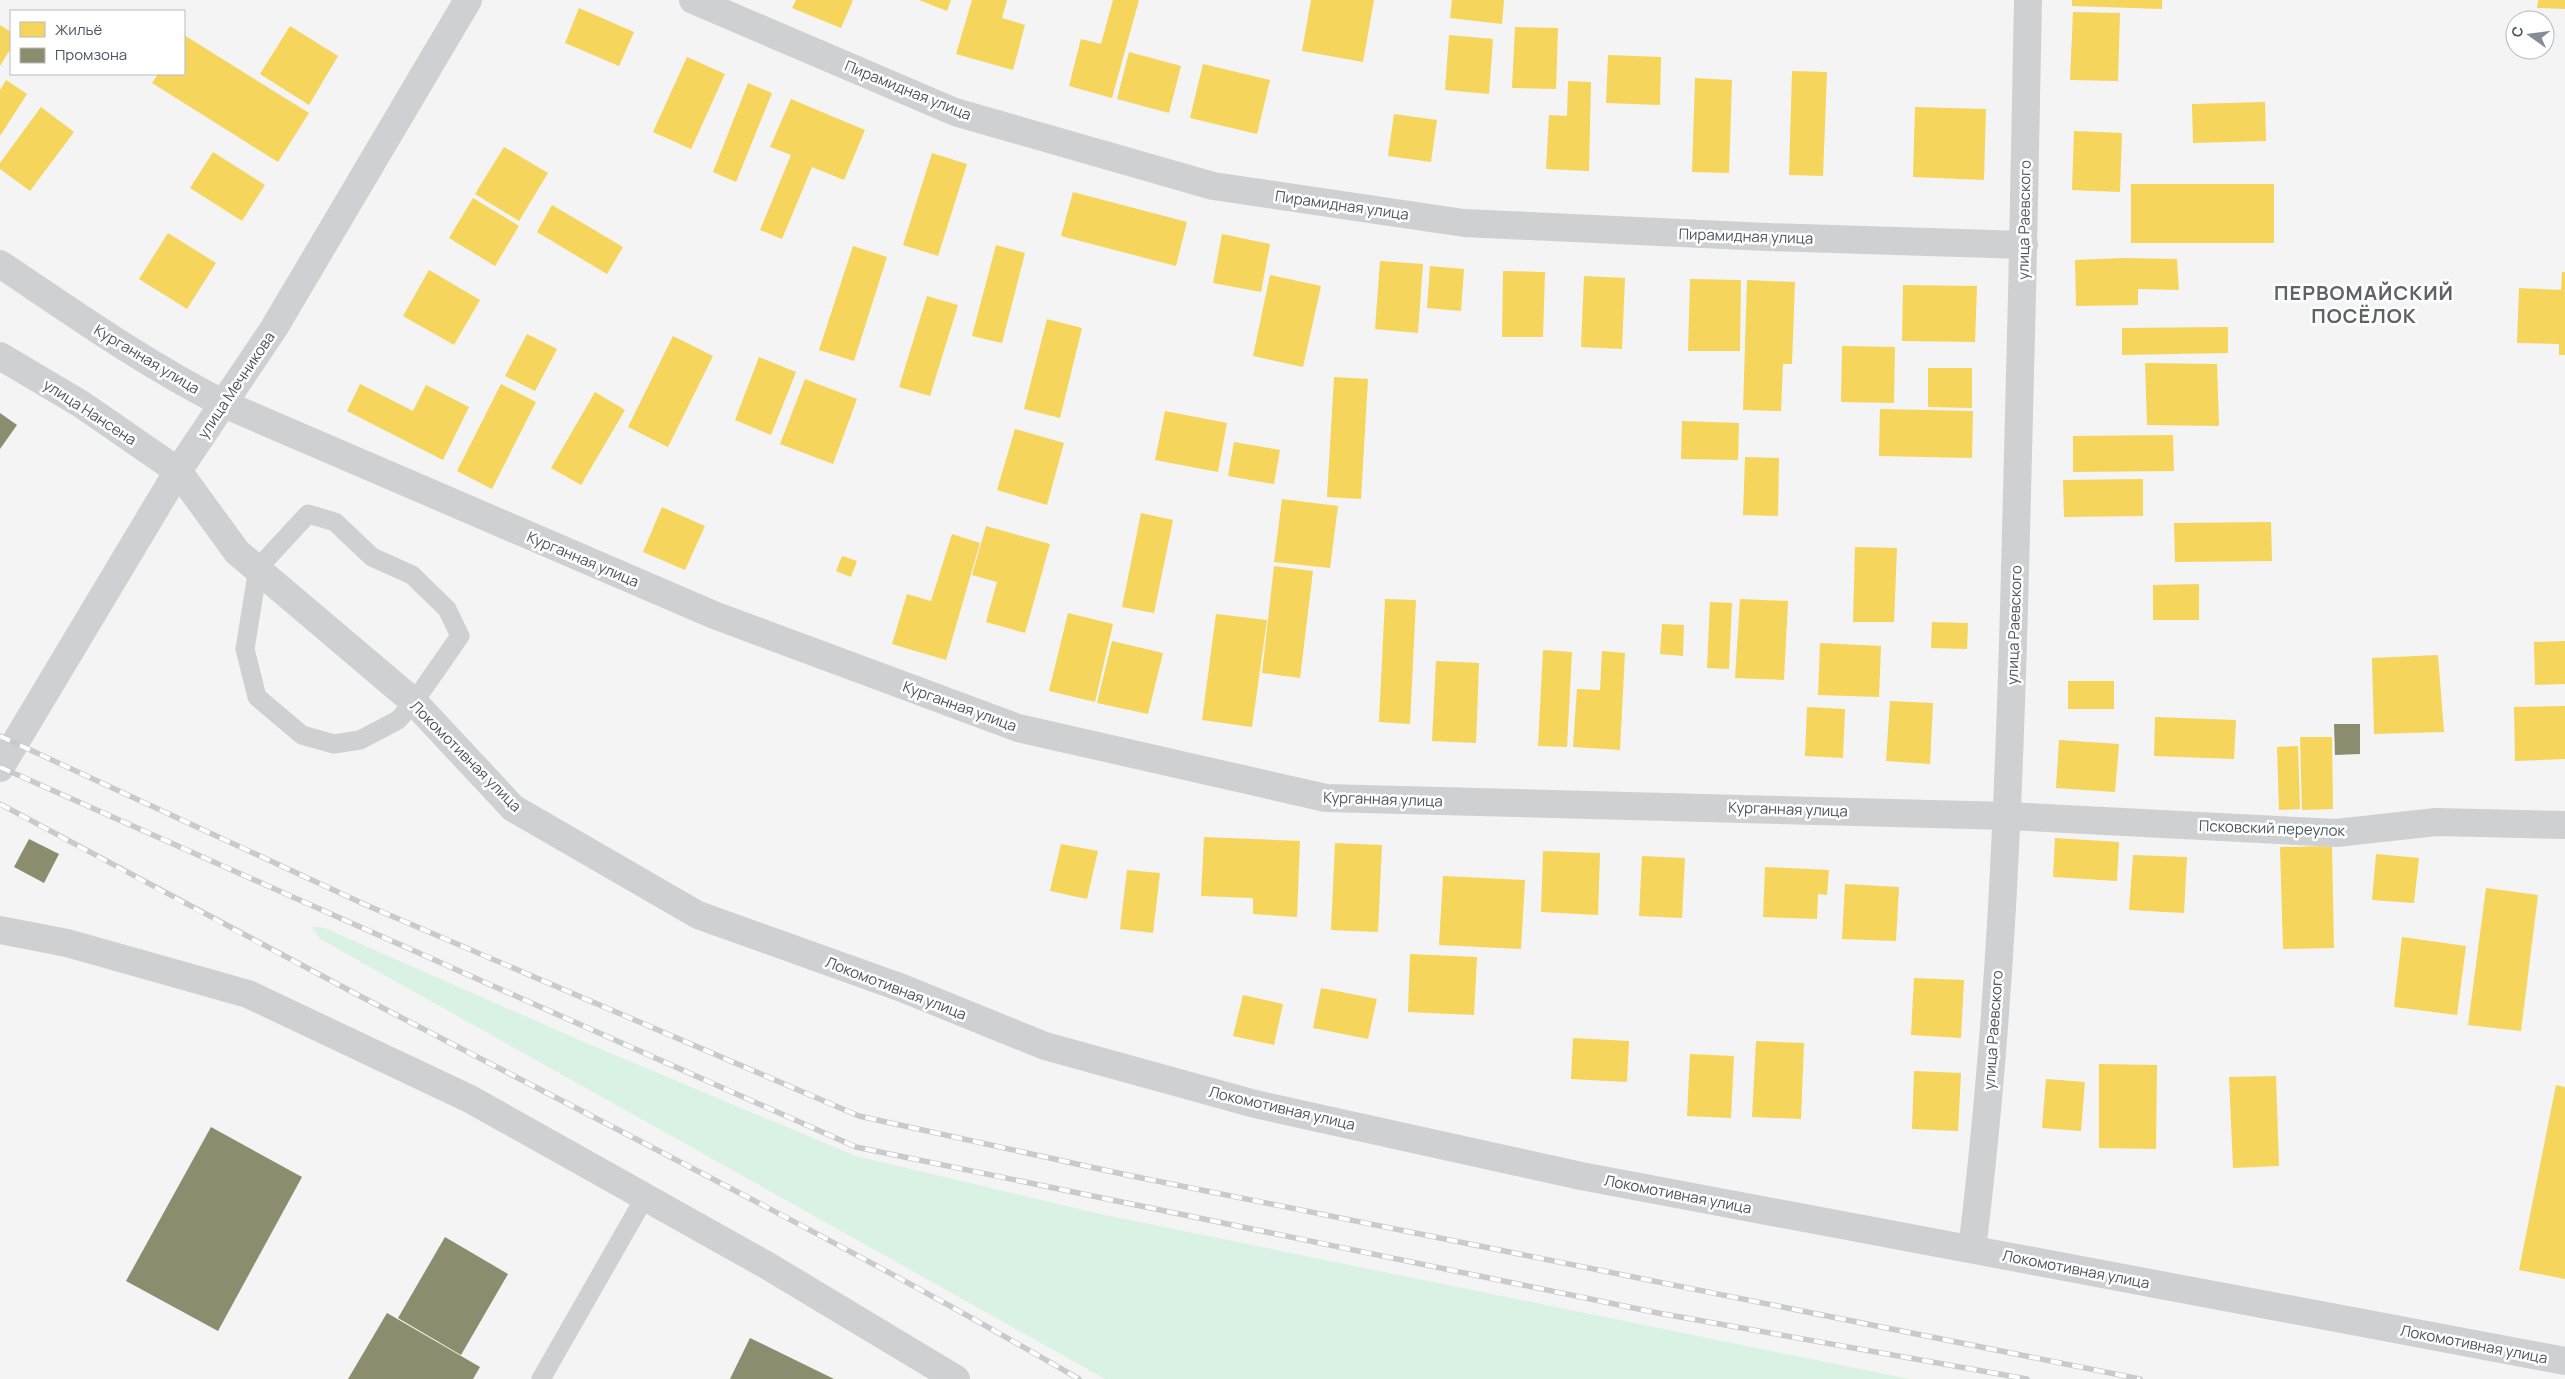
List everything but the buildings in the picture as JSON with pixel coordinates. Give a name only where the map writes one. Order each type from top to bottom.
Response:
[{"type":"street","name":"улица Мечникова","points":[[0,767],[178,471],[274,328],[468,0]]},
{"type":"street","name":"Пирамидная улица","points":[[693,0],[955,112],[1213,186],[1464,223],[1767,237],[2024,245]]},
{"type":"street","name":"улица Раевского","points":[[1972,1249],[1984,1152],[2008,816],[2024,245],[2028,0]]},
{"type":"street","name":"Курганная улица","points":[[0,264],[128,351],[176,380],[224,404],[714,615],[1028,730],[1326,798],[2008,816]]},
{"type":"street","name":"улица Нансена","points":[[0,356],[81,404],[178,471]]},
{"type":"street","name":"Локомотивная улица","points":[[178,471],[237,552],[414,702],[513,808],[698,914],[902,988],[1045,1046],[1255,1104],[1581,1176],[2565,1359]]},
{"type":"street","name":"Псковский переулок","points":[[2008,816],[2336,833],[2436,822],[2565,825]]},
{"type":"street","points":[[0,930],[67,943],[248,994],[470,1100],[768,1266],[956,1379]]},
{"type":"lane","points":[[308,514],[335,522],[372,557],[412,575],[447,609],[460,636],[414,702],[398,720],[360,740],[334,744],[302,735],[257,697],[244,649],[258,568],[308,514]]},
{"type":"lane","points":[[542,1379],[645,1197]]},
{"type":"green space","points":[[312,927],[322,927],[591,1045],[856,1156],[1100,1214],[1909,1379],[1105,1379],[320,939]]},
{"type":"railway","points":[[0,736],[366,905],[859,1116],[1127,1175],[2140,1379]]},
{"type":"railway","points":[[0,767],[856,1147],[1658,1313],[2027,1379]]},
{"type":"railway","points":[[0,804],[223,924],[811,1231],[990,1328],[1079,1379]]},
{"type":"district","name":"ПЕРВОМАЙСКИЙ ПОСЁЛОК","points":[[2364,304]]}]
